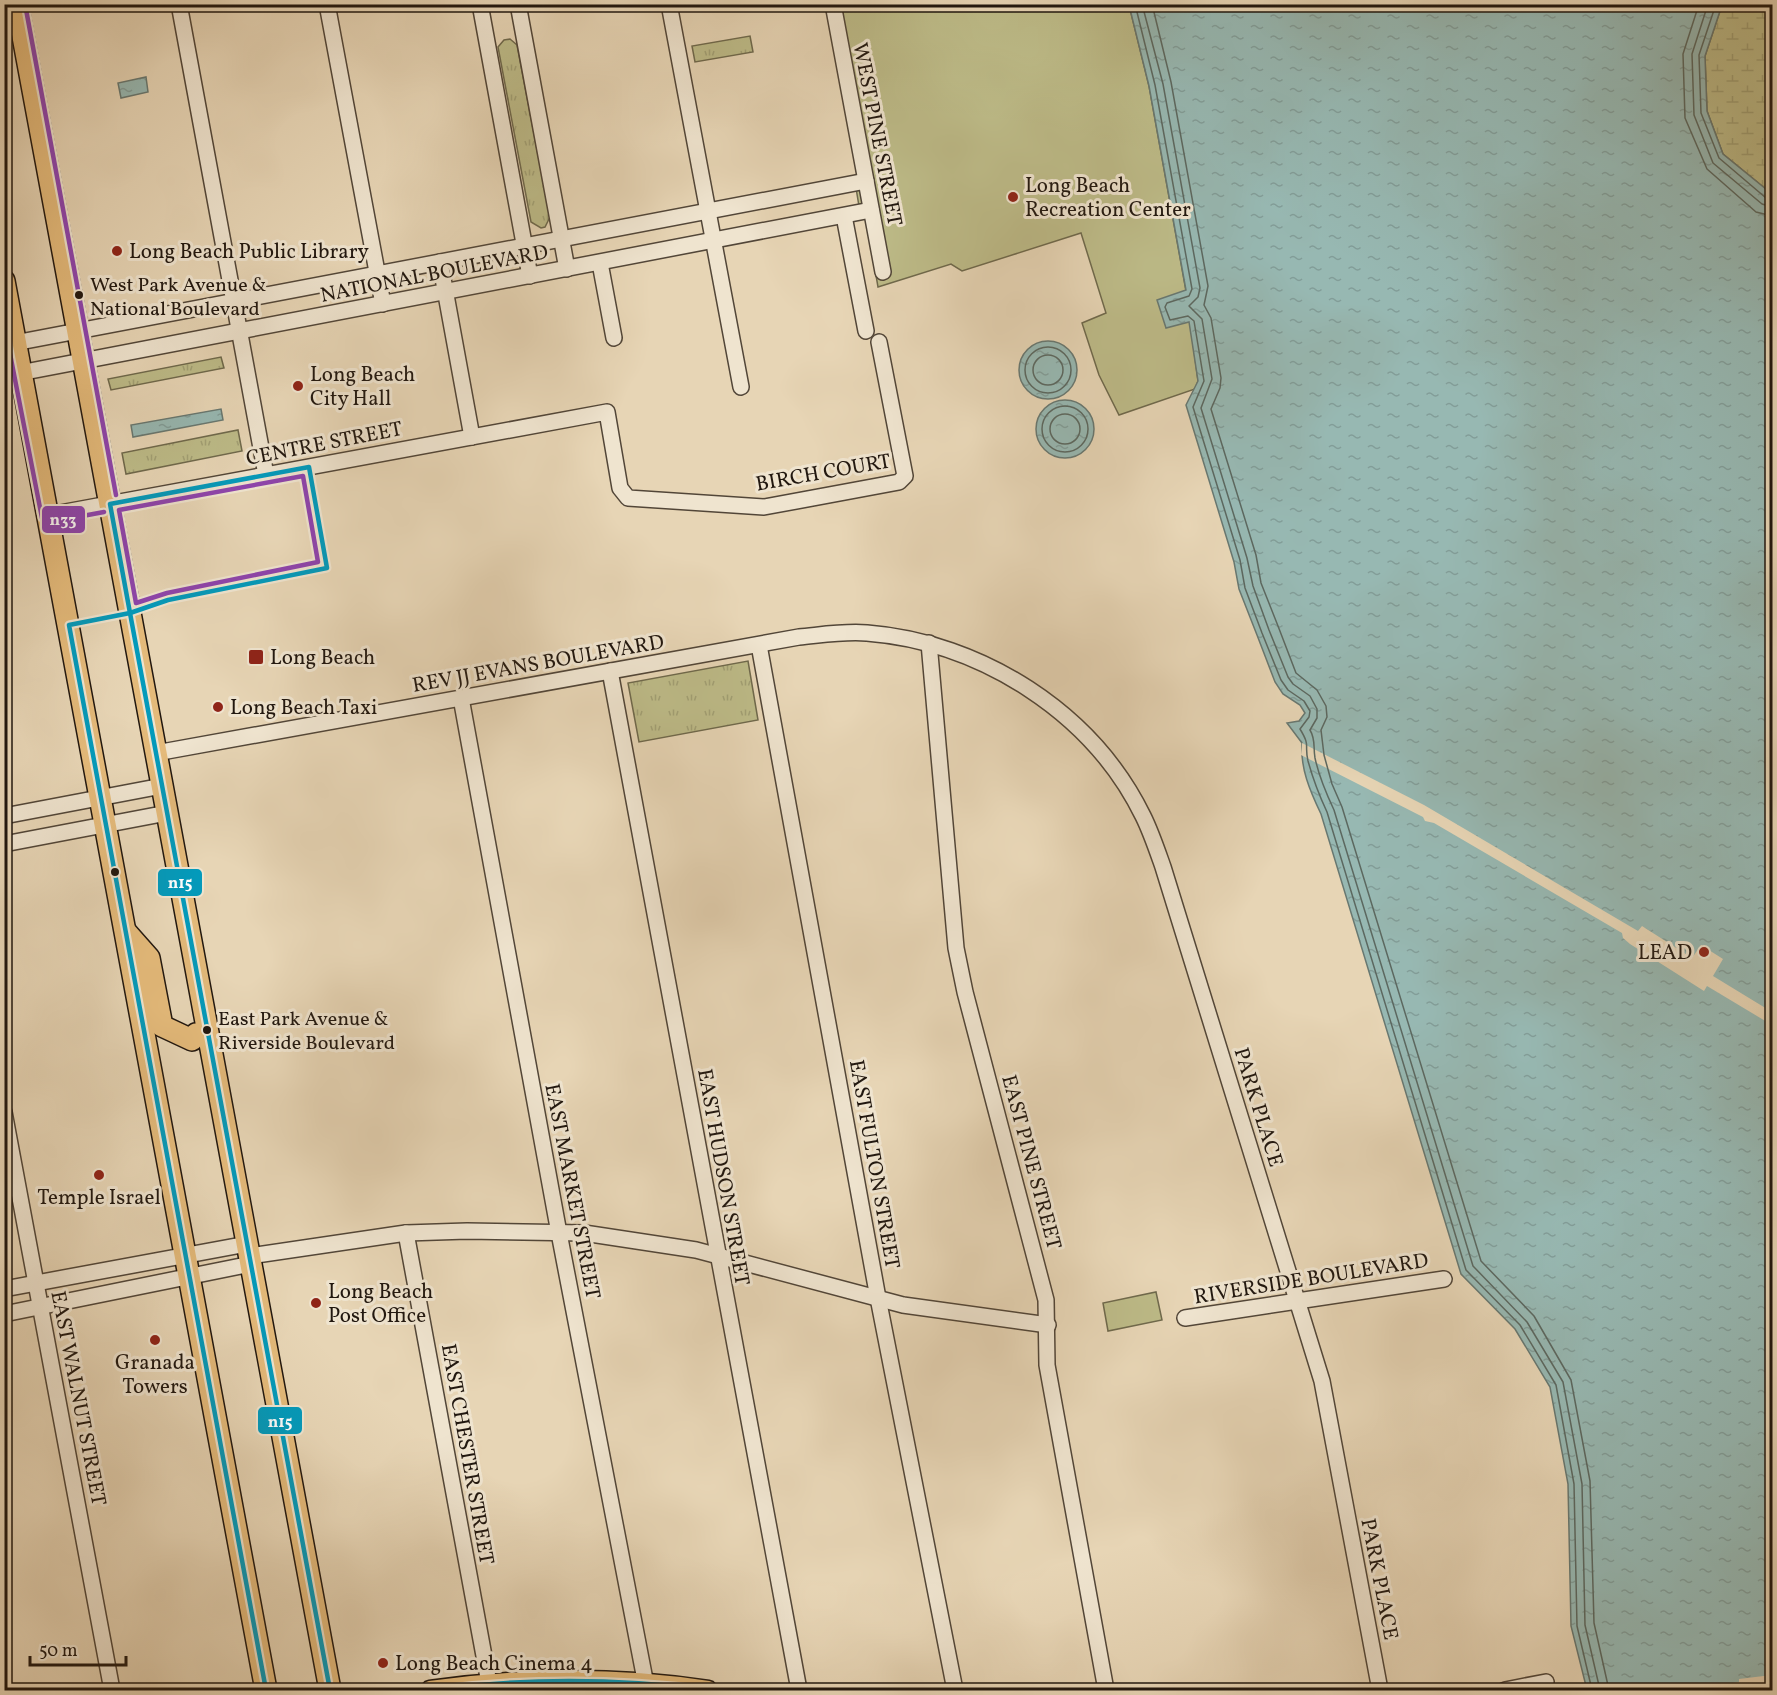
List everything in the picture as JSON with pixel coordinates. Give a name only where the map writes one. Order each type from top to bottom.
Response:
[{"type":"highway","points":[[17,4],[330,1690]]},
{"type":"highway","points":[[4,281],[13,374],[49,515],[266,1690]]},
{"type":"highway","points":[[126,932],[149,958],[162,1026],[192,1040],[195,1034],[208,1035]]},
{"type":"main road","points":[[430,1690],[489,1683],[593,1680],[646,1687],[708,1690]]},
{"type":"street","points":[[179,4],[266,475]]},
{"type":"street","points":[[327,4],[383,304]]},
{"type":"street","points":[[480,4],[530,276]]},
{"type":"street","points":[[518,4],[567,269]]},
{"type":"street","points":[[669,4],[741,387]]},
{"type":"street","name":"WEST PINE STREET","points":[[833,4],[883,272]]},
{"type":"street","name":"NATIONAL BOULEVARD","points":[[10,344],[866,181]]},
{"type":"street","name":"NATIONAL BOULEVARD","points":[[13,374],[872,210]]},
{"type":"street","points":[[844,216],[866,331]]},
{"type":"street","points":[[440,262],[472,437]]},
{"type":"street","points":[[600,263],[614,338]]},
{"type":"street","name":"BIRCH COURT","points":[[607,412],[620,488],[628,498],[764,507],[899,482],[905,476],[879,342]]},
{"type":"street","name":"CENTRE STREET","points":[[49,515],[607,412]]},
{"type":"street","name":"REV JJ EVANS BOULEVARD","points":[[156,753],[759,645],[850,633],[882,635],[928,643]]},
{"type":"street","name":"PARK PLACE","points":[[928,643],[969,656],[1005,674],[1055,708],[1097,748],[1116,771],[1143,816],[1166,877],[1322,1381],[1380,1690]]},
{"type":"street","name":"EAST PINE STREET","points":[[928,643],[956,948],[965,992],[1046,1300],[1047,1365],[1106,1690]]},
{"type":"street","name":"EAST FULTON STREET","points":[[759,645],[878,1298],[955,1690]]},
{"type":"street","name":"EAST HUDSON STREET","points":[[610,671],[799,1690]]},
{"type":"street","name":"EAST MARKET STREET","points":[[461,698],[559,1233],[646,1687]]},
{"type":"street","points":[[4,816],[101,798],[165,800]]},
{"type":"street","points":[[4,844],[106,824],[165,800]]},
{"type":"street","name":"EAST WALNUT STREET","points":[[4,1112],[112,1690]]},
{"type":"street","points":[[4,1288],[185,1255],[249,1255],[406,1233],[467,1231],[559,1233],[635,1239],[717,1256],[878,1298],[961,1314],[1048,1325]]},
{"type":"street","name":"EAST CHESTER STREET","points":[[406,1233],[489,1683]]},
{"type":"street","points":[[4,1314],[189,1277],[249,1255]]},
{"type":"street","name":"RIVERSIDE BOULEVARD","points":[[1185,1318],[1444,1279]]},
{"type":"street","points":[[1505,1690],[1546,1682]]},
{"type":"green space","name":"Long Beach Recreation Center","points":[[831,5],[1129,5],[1149,86],[1186,291],[1198,381],[1195,389],[1119,415],[1099,375],[1082,323],[1106,313],[1081,233],[962,271],[951,264],[878,287],[865,212],[860,212],[855,182],[864,180]]},
{"type":"green space","points":[[1722,5],[1772,5],[1772,194],[1723,154],[1707,111],[1705,56]]},
{"type":"green space","points":[[750,36],[753,52],[695,62],[692,46]]},
{"type":"green space","points":[[510,39],[517,45],[550,217],[545,227],[541,228],[531,222],[498,47],[504,40]]},
{"type":"green space","points":[[221,357],[224,368],[111,390],[108,379]]},
{"type":"green space","points":[[238,430],[242,451],[126,474],[122,453]]},
{"type":"green space","points":[[748,661],[758,720],[639,742],[628,683]]},
{"type":"green space","points":[[1156,1292],[1162,1320],[1108,1331],[1103,1303]]},
{"type":"water","points":[[1129,5],[1722,5],[1705,56],[1707,111],[1723,154],[1772,194],[1772,1690],[1587,1690],[1571,1626],[1568,1484],[1550,1387],[1515,1329],[1461,1274],[1321,814],[1307,779],[1302,743],[1287,723],[1299,721],[1305,713],[1300,705],[1283,694],[1275,682],[1239,589],[1234,562],[1186,405],[1198,381],[1189,322],[1166,328],[1157,300],[1186,290],[1149,86]]},
{"type":"water","points":[[146,77],[148,92],[121,98],[118,83]]},
{"type":"water","points":[[1048,341],[1059,343],[1072,354],[1077,370],[1075,381],[1064,394],[1048,399],[1037,397],[1024,386],[1019,370],[1021,359],[1032,346]]},
{"type":"water","points":[[1065,400],[1076,402],[1089,413],[1094,429],[1092,440],[1081,453],[1065,458],[1054,456],[1041,445],[1036,429],[1038,418],[1049,405]]},
{"type":"water","points":[[221,409],[223,420],[133,437],[131,425]]},
{"type":"pier","points":[[1302,743],[1424,805],[1638,931],[1642,926],[1692,958],[1701,945],[1723,959],[1713,976],[1772,1012],[1772,1025],[1707,986],[1704,991],[1630,944],[1623,938],[1622,933],[1434,823],[1425,821],[1423,817],[1301,755]]},
{"type":"pier","points":[[1772,1675],[1772,1690],[1692,1690],[1739,1682],[1739,1679]]},
{"type":"transit line","name":"n33","points":[[25,4],[116,495]]},
{"type":"transit line","name":"n33","points":[[4,323],[42,518],[50,522],[104,512]]},
{"type":"transit line","name":"n15","points":[[309,467],[327,568],[168,600],[130,613],[110,504],[309,467]]},
{"type":"transit line","name":"n33","points":[[303,476],[318,562],[167,593],[136,603],[119,510],[303,476]]},
{"type":"transit line","name":"n15","points":[[130,613],[330,1690]]},
{"type":"transit line","name":"n15","points":[[130,613],[69,625],[266,1690]]},
{"type":"transit line","name":"n15","points":[[430,1690],[500,1683],[569,1681],[638,1683],[708,1690]]},
{"type":"place","name":"Long Beach Recreation Center","points":[[1013,197]]},
{"type":"place","name":"Long Beach Public Library","points":[[117,251]]},
{"type":"place","name":"West Park Avenue & National Boulevard","points":[[79,295]]},
{"type":"place","name":"Long Beach City Hall","points":[[298,386]]},
{"type":"place","name":"Long Beach","points":[[256,657]]},
{"type":"place","name":"Long Beach Taxi","points":[[218,707]]},
{"type":"place","name":"LEAD","points":[[1704,952]]},
{"type":"place","name":"East Park Avenue & Riverside Boulevard","points":[[207,1030]]},
{"type":"place","name":"Temple Israel","points":[[99,1175]]},
{"type":"place","name":"Long Beach Post Office","points":[[316,1303]]},
{"type":"place","name":"Granada Towers","points":[[155,1340]]},
{"type":"place","name":"Long Beach Cinema 4","points":[[383,1663]]}]
